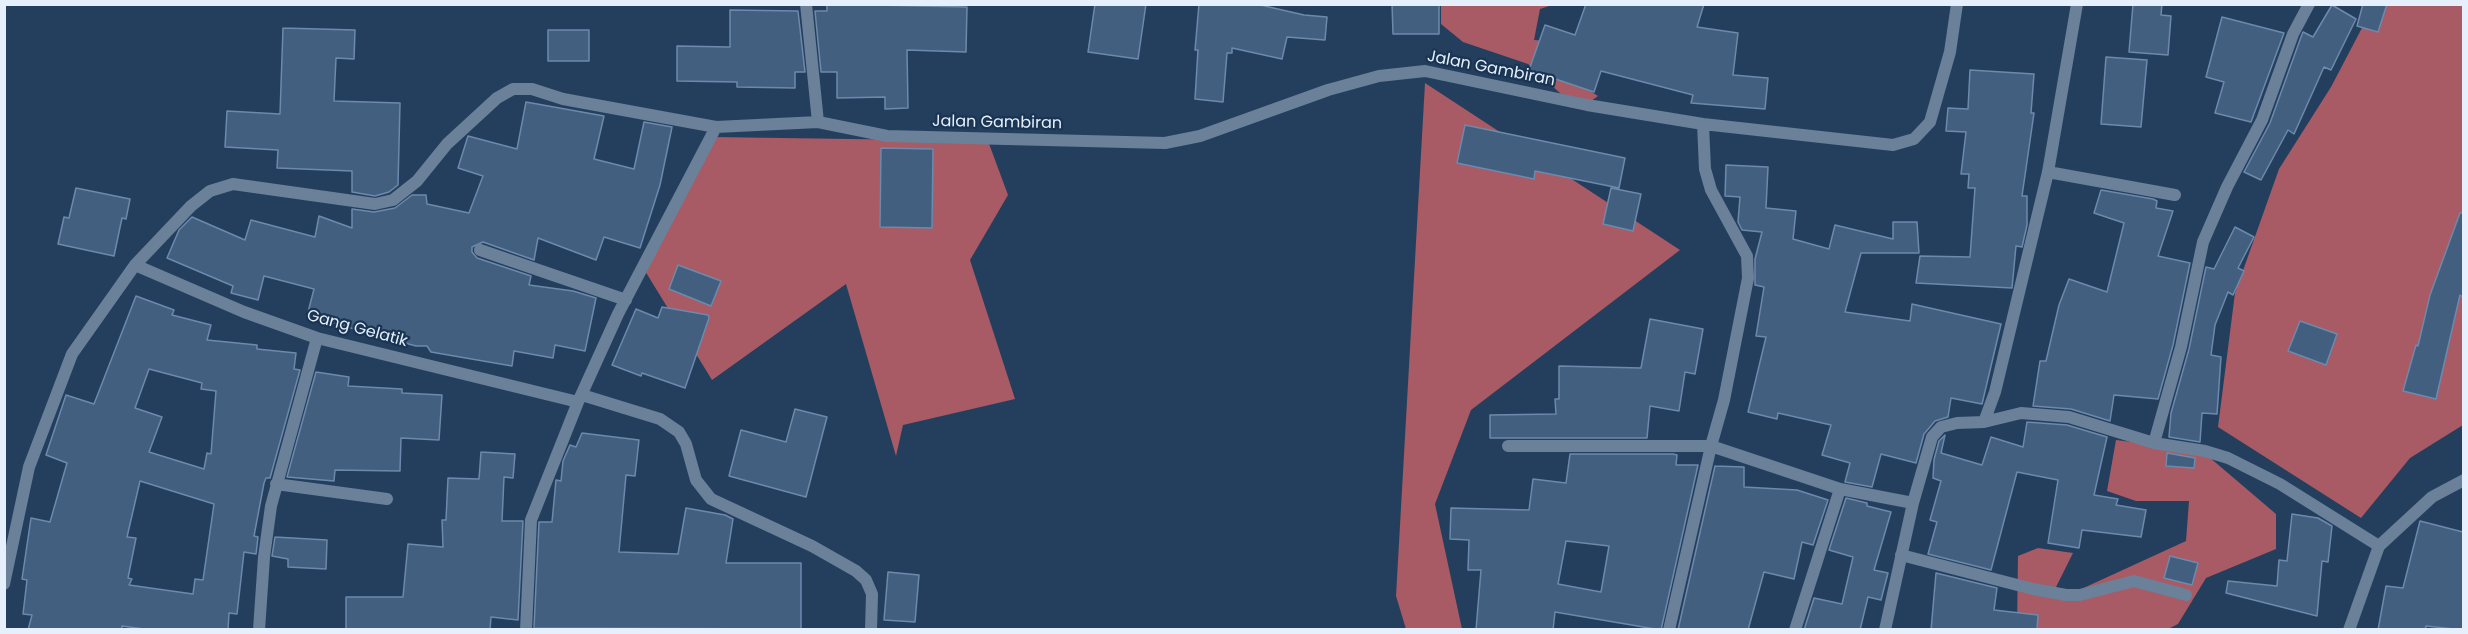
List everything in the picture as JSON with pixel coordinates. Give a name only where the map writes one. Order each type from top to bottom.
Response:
[{"type":"street","points":[[806,4],[818,122]]},
{"type":"street","name":"Jalan Gambiran","points":[[4,584],[29,466],[72,354],[135,265],[191,206],[210,191],[232,184],[375,204],[393,200],[417,181],[447,144],[497,98],[513,90],[532,90],[563,99],[716,127],[818,122],[887,136],[1165,143],[1200,136],[1328,90],[1379,76],[1425,71],[1587,105],[1703,124],[1893,145],[1914,139],[1930,122],[1950,52],[1957,4]]},
{"type":"street","points":[[1984,422],[1995,392],[2048,172],[2077,4]]},
{"type":"street","points":[[2154,442],[2181,347],[2203,242],[2227,187],[2262,120],[2293,34],[2309,4]]},
{"type":"street","points":[[1669,630],[1711,446],[1724,400],[1748,278],[1747,256],[1711,190],[1705,169],[1703,124]]},
{"type":"street","points":[[526,630],[531,520],[580,399],[626,300],[716,127]]},
{"type":"street","points":[[2048,172],[2175,195]]},
{"type":"street","points":[[480,250],[626,300]]},
{"type":"street","name":"Gang Gelatik","points":[[135,265],[244,312],[317,338],[660,419],[679,432],[696,480],[711,499],[812,546],[856,571],[866,580],[872,594],[871,630]]},
{"type":"street","points":[[259,630],[264,557],[276,484],[317,338]]},
{"type":"street","points":[[1885,630],[1926,451],[1941,427],[1957,423],[1984,422],[2020,413],[2069,417],[2154,442],[2205,451],[2252,468],[2379,546]]},
{"type":"street","points":[[1508,447],[1711,446],[1840,489],[1913,503]]},
{"type":"street","points":[[2349,630],[2379,546],[2432,498],[2463,480]]},
{"type":"street","points":[[276,484],[387,499]]},
{"type":"street","points":[[1795,630],[1840,489]]},
{"type":"street","points":[[1901,555],[2033,590],[2066,595],[2080,595],[2134,581],[2186,595]]},
{"type":"shaded area","points":[[1441,5],[1552,5],[1540,9],[1534,40],[1559,42],[1568,77],[1598,96],[1591,101],[1561,94],[1528,64],[1463,42],[1441,24]]},
{"type":"shaded area","points":[[2374,5],[2463,5],[2463,425],[2410,458],[2361,518],[2218,427],[2235,293],[2279,169],[2331,87]]},
{"type":"shaded area","points":[[1425,83],[1680,250],[1471,410],[1435,504],[1462,629],[1406,629],[1396,596]]},
{"type":"shaded area","points":[[712,137],[988,141],[1008,195],[970,260],[1015,399],[903,425],[896,456],[846,284],[712,380],[642,266]]},
{"type":"shaded area","points":[[2116,440],[2202,451],[2276,514],[2276,549],[2206,578],[2178,624],[2166,630],[2017,630],[2018,556],[2038,548],[2073,553],[2055,589],[2077,591],[2186,541],[2189,501],[2136,501],[2107,491]]},
{"type":"building","points":[[827,4],[967,7],[966,52],[907,50],[908,108],[885,109],[885,97],[837,98],[837,72],[821,72],[815,11],[827,11]]},
{"type":"building","points":[[1095,4],[1146,4],[1138,59],[1088,52]]},
{"type":"building","points":[[1199,4],[1256,4],[1304,15],[1327,17],[1325,40],[1287,37],[1282,59],[1232,48],[1232,53],[1227,53],[1223,102],[1195,99],[1198,50],[1195,50]]},
{"type":"building","points":[[1392,4],[1439,4],[1439,34],[1393,34]]},
{"type":"building","points":[[1586,4],[1704,4],[1697,27],[1738,33],[1733,75],[1768,78],[1765,109],[1691,103],[1693,95],[1601,71],[1594,92],[1529,70],[1545,25],[1575,35]]},
{"type":"building","points":[[2133,4],[2162,4],[2161,15],[2171,16],[2168,55],[2129,52]]},
{"type":"building","points":[[2363,4],[2387,4],[2378,32],[2357,26]]},
{"type":"building","points":[[2332,5],[2356,19],[2331,70],[2324,67],[2294,134],[2288,130],[2261,180],[2244,172],[2270,123],[2303,32],[2313,37]]},
{"type":"building","points":[[730,10],[798,11],[805,72],[795,72],[795,88],[737,87],[737,82],[677,81],[677,46],[730,47]]},
{"type":"building","points":[[2222,17],[2284,33],[2251,122],[2215,113],[2224,82],[2206,77]]},
{"type":"building","points":[[283,28],[355,30],[354,59],[336,58],[334,101],[400,103],[398,185],[389,192],[375,196],[352,192],[352,171],[277,168],[278,150],[225,147],[227,111],[280,114]]},
{"type":"building","points":[[548,30],[589,30],[589,61],[548,61]]},
{"type":"building","points":[[2106,57],[2147,60],[2141,127],[2101,124]]},
{"type":"building","points":[[1970,70],[2034,74],[2031,113],[2034,113],[2022,196],[2027,196],[2027,225],[2022,247],[2016,246],[2012,288],[1916,283],[1920,256],[1970,257],[1975,188],[1968,188],[1969,174],[1961,174],[1966,132],[1946,131],[1948,108],[1968,109]]},
{"type":"building","points":[[526,102],[604,116],[594,159],[634,169],[644,122],[672,127],[660,185],[640,248],[604,237],[596,260],[538,238],[534,260],[483,242],[472,247],[472,252],[477,258],[531,276],[529,285],[573,291],[596,298],[585,351],[555,345],[553,358],[514,351],[512,366],[431,352],[427,346],[416,346],[307,316],[314,289],[264,276],[258,300],[231,293],[233,286],[167,258],[179,230],[192,217],[245,240],[251,220],[315,237],[319,216],[352,228],[352,209],[374,212],[395,208],[412,195],[426,195],[427,204],[469,213],[483,176],[458,168],[468,136],[517,149]]},
{"type":"building","points":[[1465,125],[1625,158],[1619,188],[1535,171],[1534,179],[1457,163]]},
{"type":"building","points":[[881,148],[933,149],[932,228],[880,227]]},
{"type":"building","points":[[1726,165],[1768,167],[1766,208],[1796,211],[1793,239],[1829,249],[1835,225],[1893,239],[1893,222],[1917,222],[1919,253],[1861,253],[1845,312],[1910,321],[1912,304],[2001,324],[1982,404],[1951,398],[1948,417],[1935,421],[1924,434],[1916,463],[1881,454],[1872,487],[1845,482],[1850,463],[1822,455],[1831,425],[1778,413],[1777,419],[1748,412],[1766,337],[1756,336],[1764,287],[1755,285],[1755,259],[1762,232],[1742,230],[1738,222],[1740,197],[1725,196]]},
{"type":"building","points":[[76,188],[130,199],[126,219],[122,218],[114,256],[58,244],[64,217],[69,218]]},
{"type":"building","points":[[1611,188],[1641,194],[1633,231],[1603,224]]},
{"type":"building","points":[[2101,190],[2153,199],[2157,201],[2156,208],[2173,211],[2158,256],[2190,263],[2173,345],[2158,399],[2114,395],[2110,421],[2071,409],[2033,406],[2040,361],[2046,361],[2059,305],[2069,279],[2107,292],[2124,223],[2094,213]]},
{"type":"building","points":[[2460,213],[2463,213],[2463,297],[2460,295],[2436,399],[2403,391],[2416,345],[2418,346],[2430,295]]},
{"type":"building","points":[[2235,227],[2254,237],[2238,268],[2244,271],[2233,295],[2228,292],[2215,325],[2211,355],[2221,357],[2217,414],[2202,413],[2200,442],[2169,437],[2171,413],[2189,349],[2206,267],[2214,269]]},
{"type":"building","points":[[678,265],[721,281],[711,306],[669,289]]},
{"type":"building","points":[[136,296],[174,310],[172,315],[211,325],[207,340],[257,345],[257,349],[296,353],[294,369],[300,370],[270,478],[266,478],[264,483],[254,536],[258,537],[256,554],[244,552],[237,614],[229,613],[228,630],[151,630],[122,626],[122,630],[28,630],[32,615],[23,614],[27,580],[22,579],[31,518],[50,522],[67,463],[46,455],[66,395],[94,404]],"holes":[[[149,369],[202,383],[201,389],[216,391],[211,454],[207,453],[204,469],[149,452],[162,417],[135,408]],[[140,481],[214,504],[203,580],[195,579],[193,594],[129,585],[132,579],[128,578],[136,538],[127,537]]]},
{"type":"building","points":[[662,307],[708,315],[709,318],[685,388],[612,365],[636,309],[658,318]]},
{"type":"building","points":[[1650,319],[1703,329],[1695,374],[1685,372],[1679,411],[1650,406],[1647,438],[1490,438],[1490,415],[1556,414],[1555,399],[1559,399],[1559,366],[1641,368]]},
{"type":"building","points":[[2300,321],[2337,334],[2326,365],[2288,351]]},
{"type":"building","points":[[316,372],[349,377],[348,386],[402,389],[402,393],[442,395],[439,440],[401,438],[400,471],[335,470],[334,481],[287,477]]},
{"type":"building","points":[[795,409],[827,417],[806,497],[729,476],[741,430],[786,442]]},
{"type":"building","points":[[2027,422],[2067,425],[2107,437],[2094,495],[2118,499],[2116,505],[2146,510],[2141,537],[2082,530],[2079,548],[2048,543],[2058,480],[2017,472],[1991,570],[1928,554],[1937,522],[1930,520],[1941,481],[1933,478],[1934,460],[1939,441],[1945,435],[1941,453],[1982,465],[1991,437],[2023,447]]},
{"type":"building","points":[[582,433],[639,440],[635,476],[626,475],[619,552],[678,554],[686,508],[725,515],[733,519],[726,563],[801,563],[801,629],[534,628],[539,522],[552,522],[556,480],[561,481],[563,461],[570,445],[576,447]]},
{"type":"building","points":[[481,452],[515,454],[513,478],[504,477],[502,521],[523,521],[518,620],[491,617],[490,630],[346,630],[346,597],[403,597],[408,544],[443,547],[442,520],[446,520],[448,478],[479,479]]},
{"type":"building","points":[[2167,453],[2195,458],[2194,468],[2166,466]]},
{"type":"building","points":[[1570,454],[1673,454],[1677,455],[1676,465],[1698,465],[1661,630],[1555,612],[1553,630],[1476,630],[1481,570],[1468,570],[1469,540],[1450,539],[1451,508],[1529,510],[1533,479],[1566,483]],"holes":[[[1566,541],[1609,546],[1601,592],[1558,584]]]},
{"type":"building","points":[[1715,466],[1744,467],[1744,487],[1797,490],[1828,500],[1813,545],[1802,542],[1794,579],[1764,572],[1748,630],[1678,630]]},
{"type":"building","points":[[1846,498],[1891,512],[1874,570],[1888,573],[1881,600],[1868,597],[1860,630],[1804,630],[1814,598],[1842,604],[1853,557],[1829,550]]},
{"type":"building","points":[[2292,514],[2318,518],[2332,526],[2328,562],[2322,561],[2317,616],[2226,593],[2228,581],[2277,586],[2279,560],[2287,561]]},
{"type":"building","points":[[2420,521],[2463,532],[2463,630],[2426,626],[2425,630],[2378,630],[2386,586],[2403,588]]},
{"type":"building","points":[[275,537],[327,540],[326,569],[288,567],[288,559],[272,556]]},
{"type":"building","points":[[2170,556],[2198,563],[2192,585],[2164,578]]},
{"type":"building","points":[[888,572],[919,575],[915,622],[884,620]]},
{"type":"building","points":[[1936,573],[1997,588],[1994,610],[2038,615],[2037,630],[1931,630]]}]
